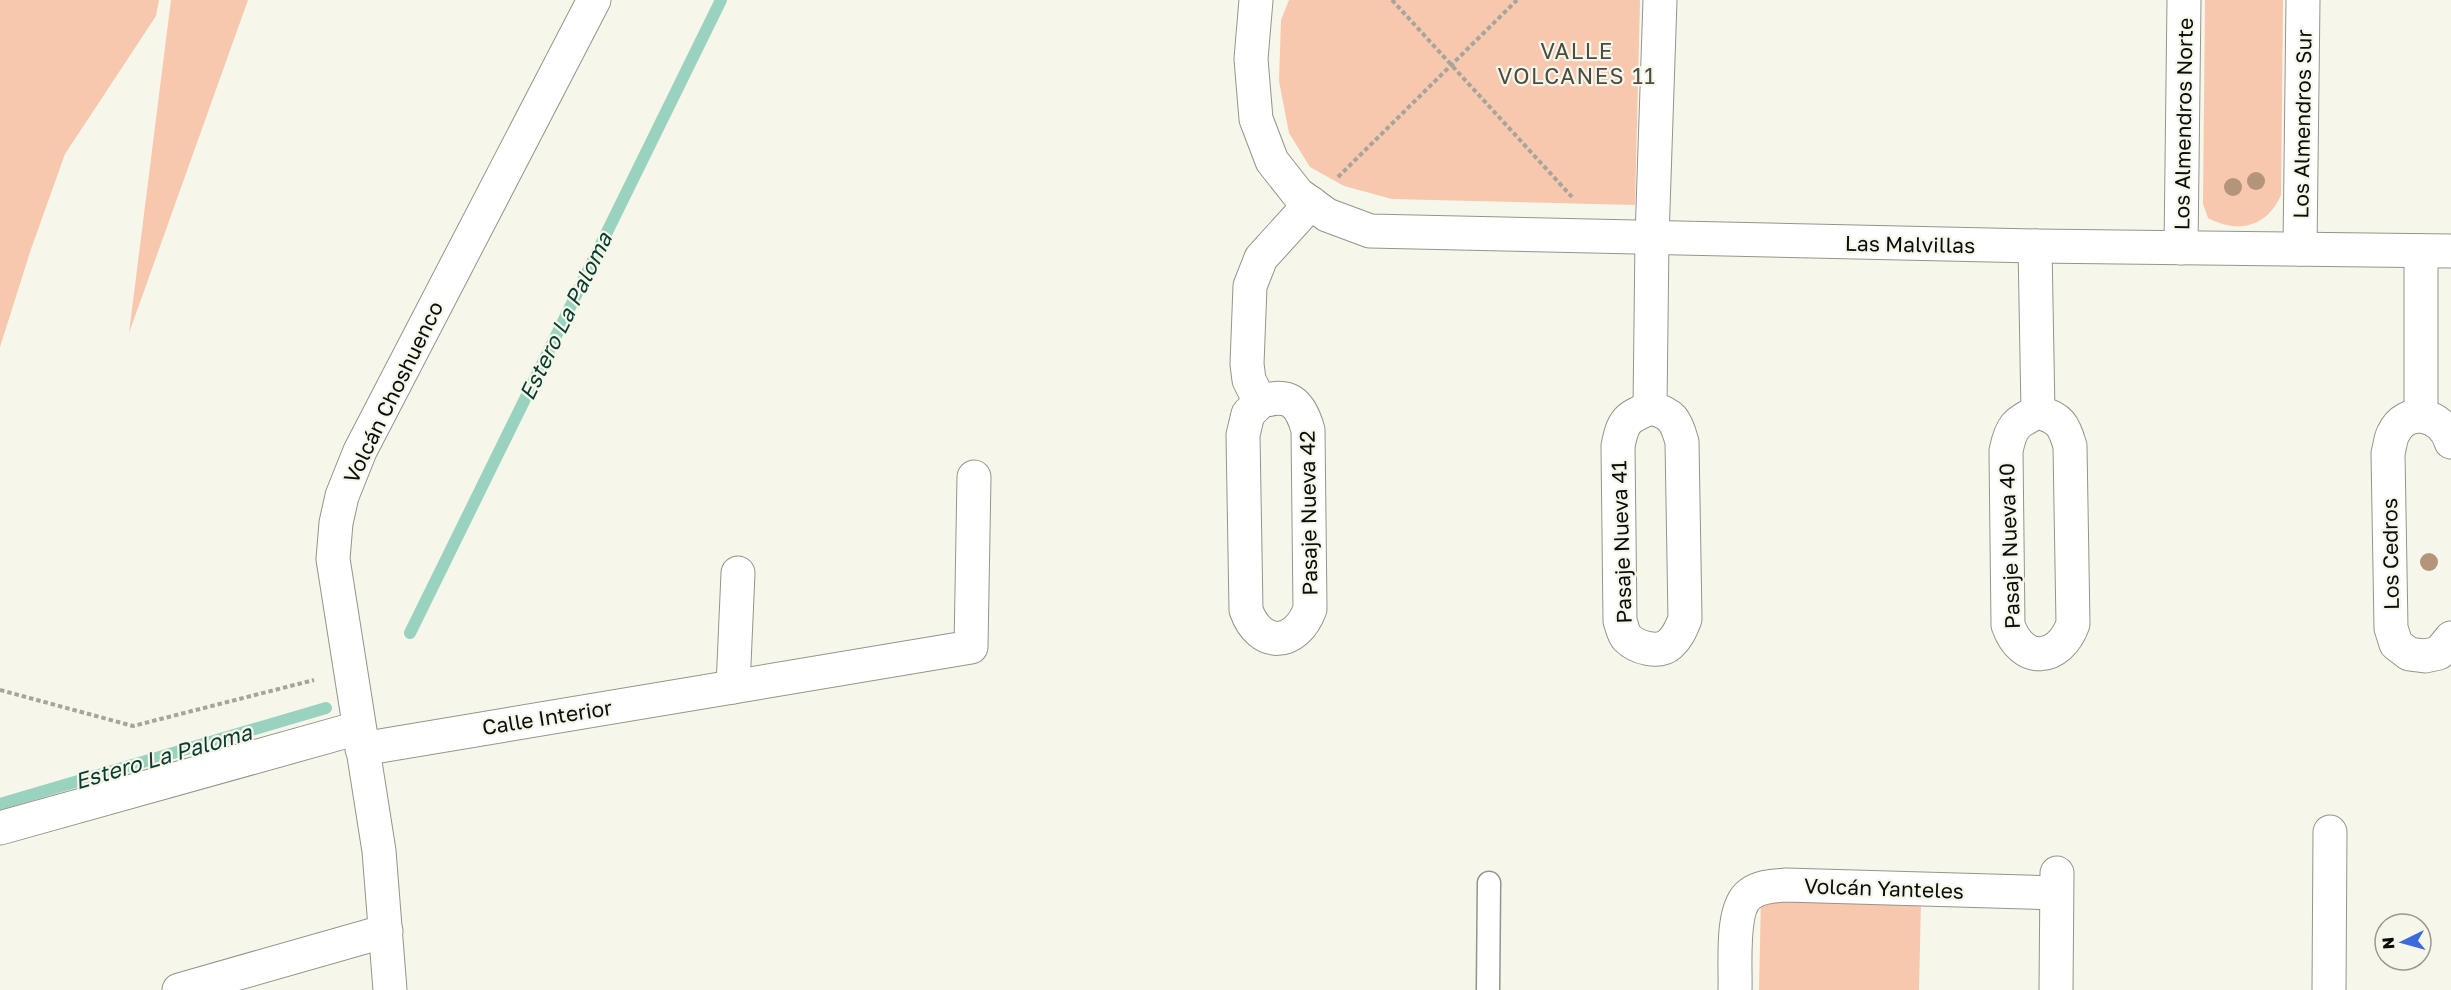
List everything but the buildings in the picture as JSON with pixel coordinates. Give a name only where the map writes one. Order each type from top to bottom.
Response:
[{"type":"street","name":"Volcán Choshuenco","points":[[390,990],[379,851],[333,559],[336,523],[342,496],[360,451],[594,0]]},
{"type":"street","name":"Las Malvillas","points":[[1256,0],[1251,59],[1256,119],[1272,161],[1298,194],[1327,215],[1370,231],[2035,246],[2436,251]]},
{"type":"street","points":[[1650,408],[1652,238],[1660,0]]},
{"type":"street","name":"Los Almendros Norte","points":[[2181,248],[2184,0]]},
{"type":"street","name":"Los Almendros Sur","points":[[2300,249],[2303,0]]},
{"type":"street","points":[[1260,402],[1249,380],[1247,364],[1251,286],[1261,258],[1311,203]]},
{"type":"street","points":[[2035,246],[2038,412]]},
{"type":"street","points":[[2436,251],[2421,415],[2436,419],[2448,431],[2451,442]]},
{"type":"street","name":"Pasaje Nueva 42","points":[[1276,397],[1291,400],[1303,412],[1308,430],[1310,609],[1305,623],[1294,634],[1280,638],[1264,636],[1251,625],[1246,610],[1243,435],[1248,414],[1260,402],[1276,397]]},
{"type":"street","name":"Pasaje Nueva 41","points":[[1650,408],[1665,411],[1677,424],[1682,442],[1685,620],[1679,634],[1668,646],[1654,649],[1638,647],[1626,637],[1620,621],[1617,446],[1622,425],[1634,415],[1650,408]]},
{"type":"street","name":"Pasaje Nueva 40","points":[[2038,412],[2053,416],[2065,428],[2070,446],[2071,470],[2073,624],[2068,639],[2057,650],[2043,654],[2027,651],[2014,641],[2008,625],[2006,451],[2011,430],[2022,419],[2038,412]]},
{"type":"street","name":"Los Cedros","points":[[2421,415],[2405,421],[2393,433],[2388,453],[2391,628],[2396,644],[2409,654],[2425,656],[2439,653],[2451,638]]},
{"type":"street","name":"Calle Interior","points":[[0,828],[360,738],[733,687],[971,647],[974,477]]},
{"type":"street","points":[[733,687],[738,573]]},
{"type":"street","points":[[2329,990],[2330,832]]},
{"type":"street","name":"Volcán Yanteles","points":[[1736,990],[1739,910],[1747,895],[1757,889],[1786,885],[2056,882],[2056,990]]},
{"type":"street","points":[[179,990],[386,931]]},
{"type":"lane","points":[[1488,990],[1489,883]]},
{"type":"path","points":[[1392,0],[1609,237]]},
{"type":"path","points":[[1311,203],[1517,0]]},
{"type":"path","points":[[0,690],[133,726],[350,671]]},
{"type":"shaded area","points":[[0,0],[159,0],[156,16],[65,154],[31,249],[0,347]]},
{"type":"shaded area","points":[[171,0],[248,0],[129,333]]},
{"type":"shaded area","points":[[1289,0],[1640,0],[1635,205],[1392,199],[1344,186],[1310,167],[1289,133],[1279,81],[1281,20]]},
{"type":"shaded area","points":[[2205,0],[2283,0],[2281,195],[2275,206],[2260,221],[2241,226],[2230,226],[2208,218],[2203,204]]},
{"type":"shaded area","points":[[1761,897],[1921,900],[1919,990],[1759,990]]},
{"type":"waterway","name":"Estero La Paloma","points":[[410,633],[721,0]]},
{"type":"waterway","name":"Estero La Paloma","points":[[0,804],[326,708]]},
{"type":"district","name":"VALLE VOLCANES 11","points":[[1577,62]]}]
